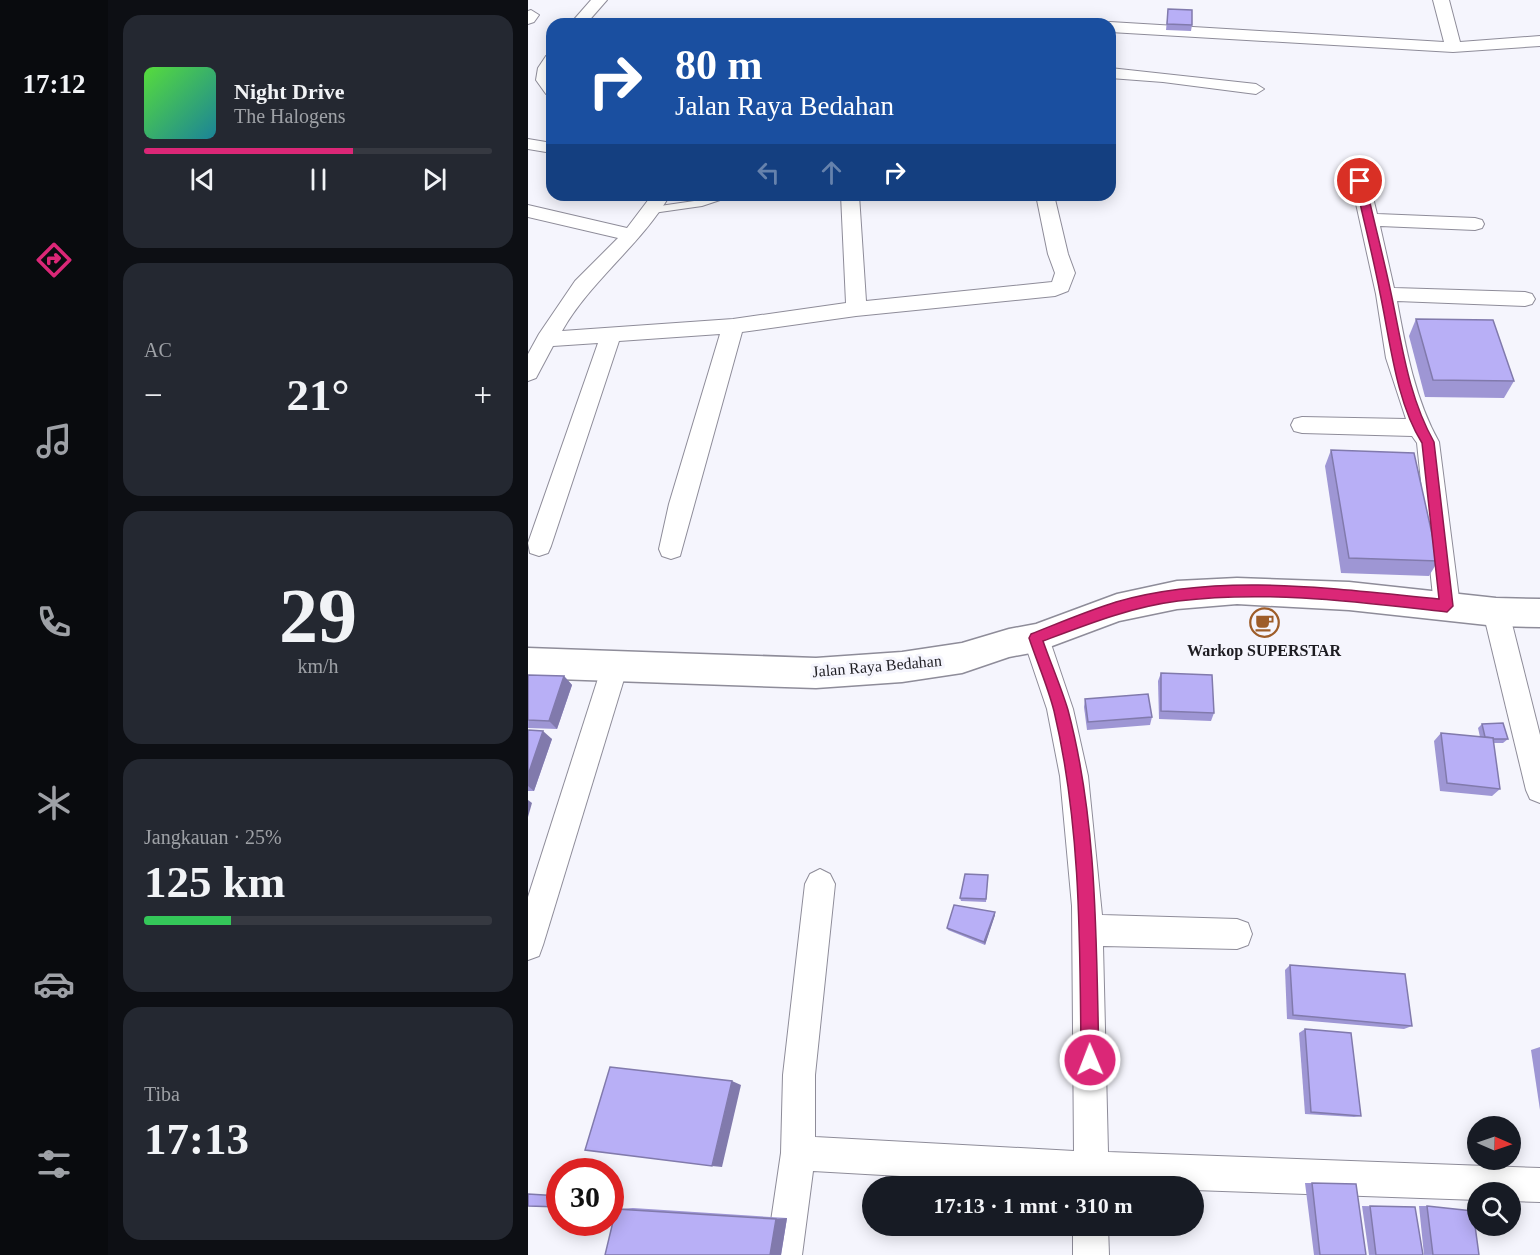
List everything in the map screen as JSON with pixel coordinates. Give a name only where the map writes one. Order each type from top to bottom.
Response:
[{"type":"street","points":[[583,18],[599,0]]},
{"type":"street","points":[[1441,0],[1453,47]]},
{"type":"street","points":[[1116,27],[1453,47],[1540,41]]},
{"type":"street","points":[[1116,74],[1256,89]]},
{"type":"street","points":[[528,87],[546,89]]},
{"type":"street","points":[[528,144],[546,147]]},
{"type":"street","points":[[1360,181],[1386,294],[1397,358],[1420,430],[1428,442],[1447,606]]},
{"type":"street","points":[[850,201],[856,309]]},
{"type":"street","points":[[546,339],[733,326],[856,309],[1055,289],[1064,282],[1065,273],[1058,254],[1046,201]]},
{"type":"street","points":[[528,374],[546,339],[580,288],[631,235],[657,202]]},
{"type":"street","points":[[528,211],[631,235]]},
{"type":"street","points":[[1369,220],[1475,224]]},
{"type":"street","points":[[1386,294],[1525,299]]},
{"type":"street","points":[[671,549],[681,504],[733,326]]},
{"type":"street","points":[[539,546],[611,335]]},
{"type":"street","points":[[1302,426],[1420,430]]},
{"type":"street","name":"Jalan Raya Bedahan","points":[[528,663],[816,673],[902,667],[962,658],[1009,643],[1035,638],[1117,608],[1177,595],[1237,591],[1349,596],[1496,612],[1540,614]]},
{"type":"street","points":[[1496,612],[1540,790]]},
{"type":"street","points":[[1035,638],[1060,709],[1074,776],[1088,930],[1092,1176]]},
{"type":"street","points":[[528,945],[615,666]]},
{"type":"street","points":[[784,1255],[798,1153],[799,1075],[820,884]]},
{"type":"street","points":[[1088,930],[1237,934]]},
{"type":"street","points":[[798,1153],[1068,1176]]},
{"type":"street","points":[[1204,1180],[1540,1185]]},
{"type":"street","points":[[1091,1236],[1091,1255]]},
{"type":"lane","points":[[657,202],[702,203],[709,201]]},
{"type":"building","points":[[1168,9],[1192,10],[1192,25],[1167,24]]},
{"type":"building","points":[[1416,319],[1493,320],[1514,381],[1433,380]]},
{"type":"building","points":[[1331,450],[1414,453],[1438,561],[1349,558]]},
{"type":"building","points":[[1161,673],[1212,675],[1214,713],[1161,711]]},
{"type":"building","points":[[528,675],[564,676],[549,721],[528,720]]},
{"type":"building","points":[[1148,694],[1152,717],[1088,722],[1085,699]]},
{"type":"building","points":[[1503,723],[1508,739],[1485,737],[1482,724]]},
{"type":"building","points":[[528,730],[543,731],[528,775]]},
{"type":"building","points":[[1441,733],[1493,738],[1500,789],[1447,783]]},
{"type":"building","points":[[965,874],[988,875],[986,899],[960,898]]},
{"type":"building","points":[[954,905],[995,912],[984,942],[947,928]]},
{"type":"building","points":[[1290,965],[1405,974],[1412,1026],[1293,1015]]},
{"type":"building","points":[[1305,1029],[1351,1033],[1361,1116],[1311,1112]]},
{"type":"building","points":[[610,1067],[732,1081],[712,1166],[585,1150]]},
{"type":"building","points":[[1312,1183],[1356,1184],[1366,1255],[1320,1255]]},
{"type":"building","points":[[528,1194],[546,1195],[546,1207],[528,1206]]},
{"type":"building","points":[[1370,1206],[1415,1207],[1423,1255],[1376,1255]]},
{"type":"building","points":[[1427,1206],[1467,1210],[1467,1236],[1476,1236],[1479,1255],[1433,1255]]},
{"type":"building","points":[[624,1210],[776,1219],[770,1255],[605,1255],[610,1236],[624,1236]]},
{"type":"place","name":"Warkop SUPERSTAR","points":[[1264,622]]},
{"type":"route","points":[[1090,1060],[1088,906],[1074,776],[1060,709],[1035,638],[1117,608],[1177,595],[1237,591],[1349,596],[1447,606],[1428,442],[1420,430],[1397,358],[1386,294],[1360,181]]}]
